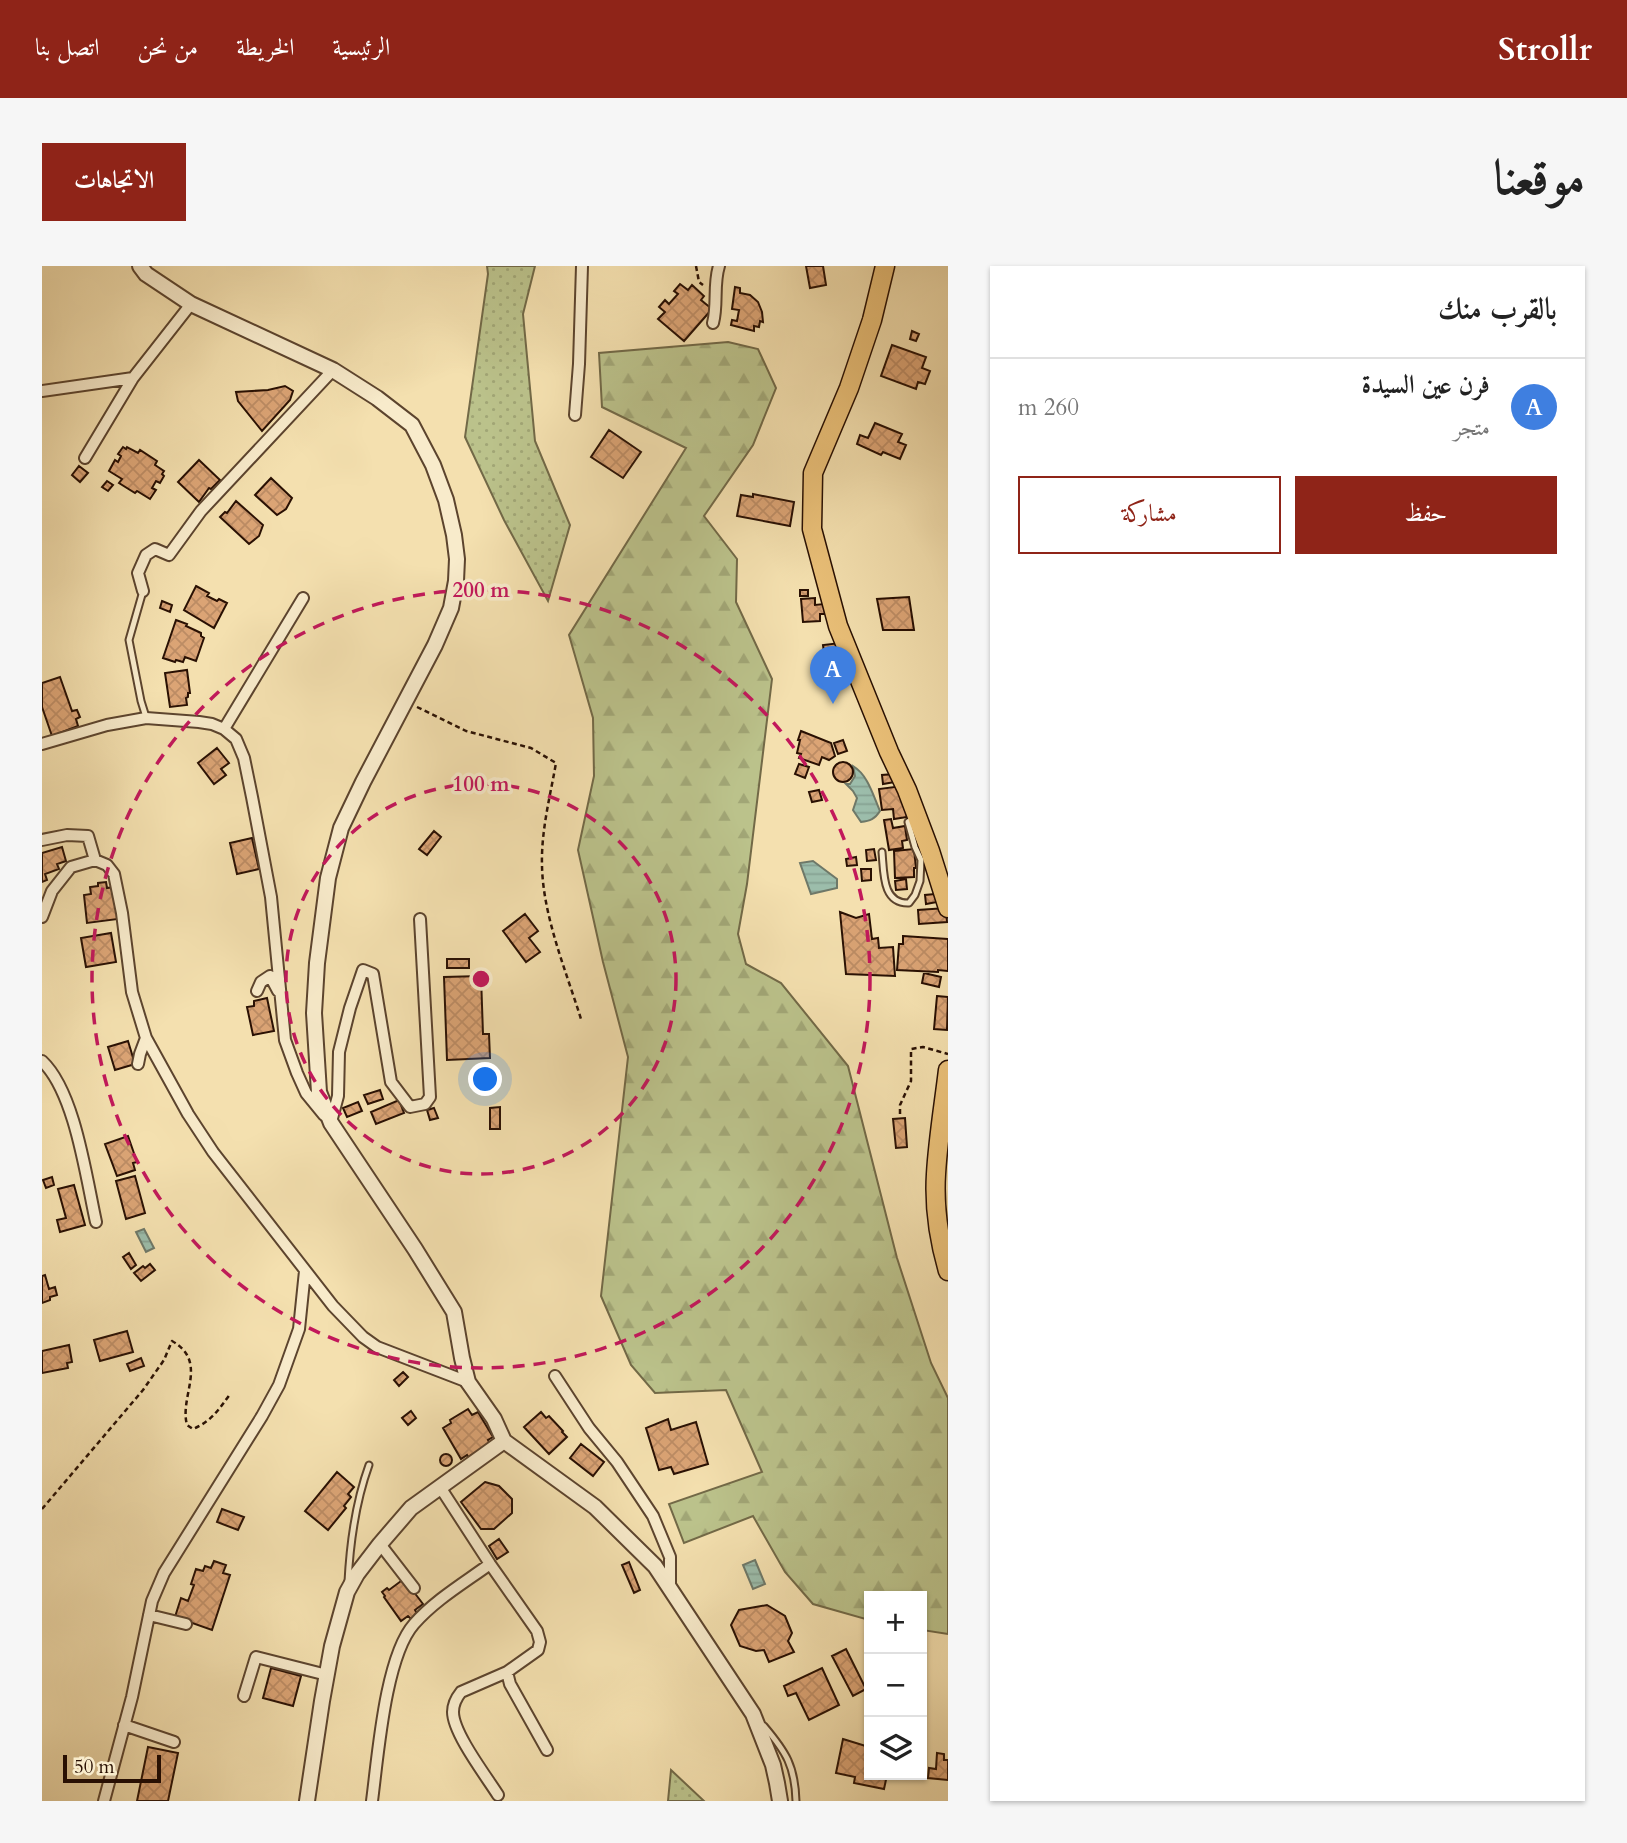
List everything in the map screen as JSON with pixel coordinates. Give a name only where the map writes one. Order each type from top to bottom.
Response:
[{"type":"main road","points":[[885,266],[872,320],[849,388],[813,473],[812,529],[838,626],[907,790],[948,908]]},
{"type":"main road","points":[[948,1070],[936,1175],[937,1213],[948,1271]]},
{"type":"street","points":[[140,266],[146,274],[191,304],[333,370],[377,398],[412,425],[433,465],[446,500],[454,536],[456,570],[451,608],[341,828],[328,878],[317,963],[314,1013],[319,1092],[331,1123]]},
{"type":"street","points":[[575,415],[582,266]]},
{"type":"street","points":[[713,323],[716,310],[715,277],[719,266]]},
{"type":"street","points":[[85,458],[133,378],[191,304]]},
{"type":"street","points":[[143,591],[138,573],[146,555],[155,550],[169,555],[201,511],[333,370]]},
{"type":"street","points":[[42,391],[133,378]]},
{"type":"street","points":[[224,729],[303,598]]},
{"type":"street","points":[[42,744],[107,725],[146,718],[199,722],[224,729],[236,739],[244,758],[253,797],[271,897],[285,1040],[306,1093],[331,1123],[454,1312],[468,1382],[494,1419],[504,1441],[595,1507],[655,1566],[753,1714],[773,1765],[780,1801]]},
{"type":"street","points":[[42,840],[67,835],[88,836],[94,860]]},
{"type":"street","points":[[42,917],[52,891],[71,867],[94,860],[107,865],[114,874],[132,992],[146,1038],[213,1153],[333,1306],[363,1337],[377,1347],[468,1382]]},
{"type":"street","points":[[331,1123],[338,1096],[339,1052],[363,970],[373,974],[391,1082],[410,1107],[425,1104],[430,1097],[420,919]]},
{"type":"street","points":[[257,991],[261,982],[270,976],[280,993]]},
{"type":"street","points":[[138,1064],[146,1038]]},
{"type":"street","points":[[42,1061],[50,1068],[70,1108],[96,1222]]},
{"type":"street","points":[[104,1801],[132,1697],[152,1601],[164,1573],[279,1385],[299,1329],[305,1270]]},
{"type":"street","points":[[555,1376],[653,1516],[670,1557],[670,1587]]},
{"type":"street","points":[[307,1801],[327,1675],[340,1612],[347,1592],[357,1574],[411,1508],[504,1441]]},
{"type":"street","points":[[439,1487],[537,1631],[540,1642],[538,1650],[507,1672],[461,1692],[453,1711],[460,1735],[498,1795]]},
{"type":"street","points":[[380,1544],[414,1588]]},
{"type":"street","points":[[372,1801],[386,1705],[402,1642],[412,1626],[430,1608],[490,1564]]},
{"type":"street","points":[[149,1615],[186,1624]]},
{"type":"street","points":[[244,1696],[256,1657],[327,1675]]},
{"type":"street","points":[[507,1672],[510,1684],[547,1750]]},
{"type":"street","points":[[124,1725],[174,1742]]},
{"type":"lane","points":[[143,591],[130,640],[146,718]]},
{"type":"lane","points":[[881,852],[886,885],[892,898],[900,903],[909,903],[920,881],[921,860],[908,822],[916,816]]},
{"type":"lane","points":[[347,1592],[361,1488],[369,1465]]},
{"type":"lane","points":[[753,1714],[778,1742],[789,1761],[796,1787],[796,1801]]},
{"type":"path","points":[[405,702],[466,730],[531,748],[556,763],[543,833],[544,894],[581,1019]]},
{"type":"path","points":[[900,1114],[900,1105],[911,1081],[911,1049],[923,1047],[948,1054]]},
{"type":"path","points":[[42,1509],[143,1390],[164,1360],[172,1341],[179,1345],[191,1363],[190,1387],[184,1416],[187,1425],[193,1429],[206,1424],[231,1393]]},
{"type":"green space","points":[[487,266],[535,266],[523,314],[535,441],[570,525],[548,601],[504,520],[465,437]]},
{"type":"green space","points":[[728,342],[758,349],[776,388],[753,445],[704,516],[737,559],[736,602],[772,679],[747,884],[738,934],[746,964],[781,983],[848,1066],[897,1258],[931,1363],[948,1398],[948,1634],[927,1631],[927,1591],[864,1591],[864,1619],[813,1604],[785,1572],[753,1516],[684,1543],[669,1504],[762,1472],[726,1390],[655,1393],[631,1365],[601,1296],[628,1057],[578,850],[594,776],[593,718],[569,635],[686,448],[602,407],[599,353]]},
{"type":"green space","points":[[671,1770],[704,1801],[668,1801]]},
{"type":"shaded area","points":[[853,766],[866,780],[880,811],[867,821],[861,822],[853,810],[857,798],[846,784],[850,784],[855,776]]},
{"type":"shaded area","points":[[813,861],[837,879],[837,888],[811,894],[800,863]]},
{"type":"shaded area","points":[[144,1229],[154,1248],[146,1252],[136,1232]]},
{"type":"shaded area","points":[[755,1560],[765,1584],[753,1589],[743,1565]]},
{"type":"building","points":[[806,266],[823,266],[826,285],[810,288]]},
{"type":"building","points":[[680,284],[688,290],[692,285],[704,296],[701,300],[712,309],[684,341],[658,319],[665,312],[659,307],[665,300],[669,304],[678,294],[674,291]]},
{"type":"building","points":[[735,287],[740,288],[740,293],[750,295],[758,302],[763,322],[760,321],[759,327],[754,326],[754,331],[731,325],[732,320],[737,321],[739,310],[732,309]]},
{"type":"building","points":[[912,331],[919,334],[916,341],[910,339]]},
{"type":"building","points":[[892,345],[926,357],[922,368],[930,371],[925,384],[918,382],[916,389],[881,376]]},
{"type":"building","points":[[285,386],[293,391],[290,400],[262,431],[238,401],[236,392]]},
{"type":"building","points":[[875,423],[902,434],[898,442],[906,445],[900,459],[883,452],[881,455],[857,444],[860,435],[868,438]]},
{"type":"building","points":[[609,430],[641,452],[623,478],[591,457]]},
{"type":"building","points":[[123,447],[138,453],[140,450],[157,461],[155,465],[164,471],[160,483],[156,481],[152,488],[156,490],[150,499],[119,483],[122,479],[109,471],[115,460],[118,462],[121,456],[118,454]]},
{"type":"building","points":[[199,460],[220,480],[209,488],[199,502],[178,482]]},
{"type":"building","points":[[79,466],[88,473],[80,482],[72,475]]},
{"type":"building","points":[[271,478],[292,498],[286,509],[277,515],[255,495]]},
{"type":"building","points":[[107,481],[113,485],[108,491],[102,487]]},
{"type":"building","points":[[753,494],[794,502],[790,526],[737,516],[741,495],[753,497]]},
{"type":"building","points":[[236,501],[263,525],[259,536],[249,544],[220,517],[227,513]]},
{"type":"building","points":[[196,586],[209,593],[207,596],[227,603],[214,628],[184,610]]},
{"type":"building","points":[[800,590],[808,590],[808,596],[800,596]]},
{"type":"building","points":[[909,597],[914,630],[883,630],[877,599]]},
{"type":"building","points":[[815,598],[815,605],[824,604],[825,614],[820,614],[820,621],[803,622],[801,599]]},
{"type":"building","points":[[162,601],[172,605],[170,612],[160,608]]},
{"type":"building","points":[[176,620],[201,633],[204,638],[196,661],[185,657],[183,662],[163,658]]},
{"type":"building","points":[[840,643],[845,665],[826,667],[823,645]]},
{"type":"building","points":[[187,670],[190,693],[186,698],[187,705],[170,707],[165,673]]},
{"type":"building","points":[[60,677],[72,711],[77,710],[80,717],[76,719],[78,726],[52,736],[42,707],[42,683]]},
{"type":"building","points":[[801,731],[831,743],[835,756],[829,760],[822,757],[819,765],[799,758],[801,754],[797,753]]},
{"type":"building","points":[[843,740],[847,751],[838,754],[834,743]]},
{"type":"building","points":[[217,748],[229,763],[221,769],[226,775],[214,784],[198,763]]},
{"type":"building","points":[[843,762],[850,765],[853,772],[850,779],[843,782],[836,779],[833,772],[836,765]]},
{"type":"building","points":[[799,764],[809,767],[805,778],[795,774]]},
{"type":"building","points":[[894,774],[895,782],[883,784],[882,775]]},
{"type":"building","points":[[902,786],[907,817],[894,819],[893,809],[882,810],[879,789]]},
{"type":"building","points":[[819,790],[822,800],[812,802],[809,792]]},
{"type":"building","points":[[891,819],[893,828],[905,826],[907,840],[902,841],[903,848],[889,850],[884,820]]},
{"type":"building","points":[[434,831],[441,837],[427,855],[419,849]]},
{"type":"building","points":[[252,838],[259,869],[237,874],[230,843]]},
{"type":"building","points":[[62,847],[66,861],[57,864],[59,869],[45,874],[47,880],[42,882],[42,853]]},
{"type":"building","points":[[874,849],[876,860],[867,861],[866,850]]},
{"type":"building","points":[[914,849],[914,877],[895,878],[894,851]]},
{"type":"building","points":[[856,857],[857,865],[847,866],[846,859]]},
{"type":"building","points":[[861,869],[871,869],[871,880],[862,881]]},
{"type":"building","points":[[906,879],[907,889],[896,890],[895,881]]},
{"type":"building","points":[[106,882],[107,888],[114,887],[118,919],[87,923],[84,895],[91,894],[90,887]]},
{"type":"building","points":[[935,894],[937,902],[926,904],[925,895]]},
{"type":"building","points":[[946,908],[947,922],[919,924],[918,910]]},
{"type":"building","points":[[840,912],[856,918],[869,914],[872,939],[878,938],[879,948],[893,947],[895,976],[846,974]]},
{"type":"building","points":[[525,914],[538,931],[529,938],[540,952],[526,962],[503,931]]},
{"type":"building","points":[[111,933],[116,962],[86,967],[81,938]]},
{"type":"building","points":[[903,936],[948,939],[948,971],[897,970],[899,944],[903,944]]},
{"type":"building","points":[[447,959],[469,959],[469,968],[447,968]]},
{"type":"building","points":[[924,973],[941,977],[939,987],[922,983]]},
{"type":"building","points":[[481,976],[483,1034],[489,1034],[490,1058],[447,1060],[444,977]]},
{"type":"building","points":[[937,996],[948,997],[947,1030],[934,1029]]},
{"type":"building","points":[[267,998],[274,1031],[253,1035],[247,1007],[254,1006],[254,1001]]},
{"type":"building","points":[[128,1041],[135,1064],[115,1070],[108,1047]]},
{"type":"building","points":[[380,1090],[383,1099],[368,1104],[364,1095]]},
{"type":"building","points":[[399,1100],[404,1113],[376,1124],[371,1112]]},
{"type":"building","points":[[358,1102],[362,1111],[347,1117],[343,1108]]},
{"type":"building","points":[[500,1107],[500,1129],[490,1129],[490,1108]]},
{"type":"building","points":[[434,1108],[438,1118],[430,1120],[427,1110]]},
{"type":"building","points":[[905,1118],[907,1147],[896,1148],[893,1119]]},
{"type":"building","points":[[128,1136],[137,1162],[133,1163],[135,1170],[117,1176],[105,1144]]},
{"type":"building","points":[[135,1176],[145,1213],[126,1219],[116,1181]]},
{"type":"building","points":[[52,1177],[54,1185],[46,1188],[43,1180]]},
{"type":"building","points":[[74,1185],[85,1225],[60,1232],[57,1220],[66,1218],[58,1189]]},
{"type":"building","points":[[129,1253],[136,1265],[131,1269],[123,1257]]},
{"type":"building","points":[[150,1264],[155,1270],[141,1281],[134,1273]]},
{"type":"building","points":[[45,1275],[49,1289],[55,1287],[57,1295],[42,1303],[42,1276]]},
{"type":"building","points":[[127,1331],[133,1352],[100,1361],[94,1340]]},
{"type":"building","points":[[69,1345],[72,1362],[67,1363],[68,1368],[42,1373],[42,1351]]},
{"type":"building","points":[[141,1358],[144,1366],[130,1371],[127,1364]]},
{"type":"building","points":[[403,1372],[408,1377],[399,1386],[394,1380]]},
{"type":"building","points":[[468,1409],[472,1415],[478,1412],[493,1437],[488,1440],[490,1444],[461,1459],[443,1428],[451,1423],[450,1420]]},
{"type":"building","points":[[411,1411],[416,1418],[408,1425],[402,1418]]},
{"type":"building","points":[[541,1412],[546,1418],[549,1416],[567,1437],[549,1454],[524,1427]]},
{"type":"building","points":[[668,1419],[671,1430],[696,1422],[708,1464],[674,1474],[671,1467],[659,1470],[646,1428]]},
{"type":"building","points":[[581,1444],[604,1462],[593,1476],[570,1458]]},
{"type":"building","points":[[446,1454],[452,1460],[446,1466],[440,1460]]},
{"type":"building","points":[[337,1472],[354,1487],[348,1494],[351,1497],[344,1506],[346,1508],[328,1530],[305,1511]]},
{"type":"building","points":[[485,1482],[499,1486],[512,1499],[512,1513],[494,1529],[481,1529],[461,1502]]},
{"type":"building","points":[[222,1509],[244,1517],[238,1530],[217,1522]]},
{"type":"building","points":[[499,1539],[508,1552],[497,1559],[489,1546]]},
{"type":"building","points":[[214,1561],[226,1565],[223,1573],[230,1575],[212,1630],[175,1617],[181,1598],[188,1601],[196,1569],[203,1571],[205,1566],[211,1568]]},
{"type":"building","points":[[629,1562],[640,1590],[634,1593],[622,1565]]},
{"type":"building","points":[[401,1581],[407,1583],[423,1604],[415,1610],[418,1615],[412,1620],[408,1616],[401,1621],[382,1592]]},
{"type":"building","points":[[767,1605],[785,1616],[792,1633],[788,1641],[794,1652],[769,1662],[764,1650],[756,1651],[740,1646],[731,1625],[739,1610]]},
{"type":"building","points":[[846,1649],[864,1690],[853,1696],[832,1656]]},
{"type":"building","points":[[271,1668],[301,1676],[293,1706],[263,1698]]},
{"type":"building","points":[[822,1668],[839,1705],[809,1720],[796,1693],[788,1696],[784,1686]]},
{"type":"building","points":[[843,1739],[864,1745],[864,1780],[886,1780],[884,1789],[854,1783],[855,1777],[836,1773]]},
{"type":"building","points":[[148,1747],[178,1753],[168,1801],[137,1801]]},
{"type":"building","points":[[937,1753],[944,1754],[944,1760],[948,1760],[948,1780],[928,1778],[929,1768],[936,1769]]},
{"type":"place","name":"فرن عين السيدة","points":[[833,704]]}]
